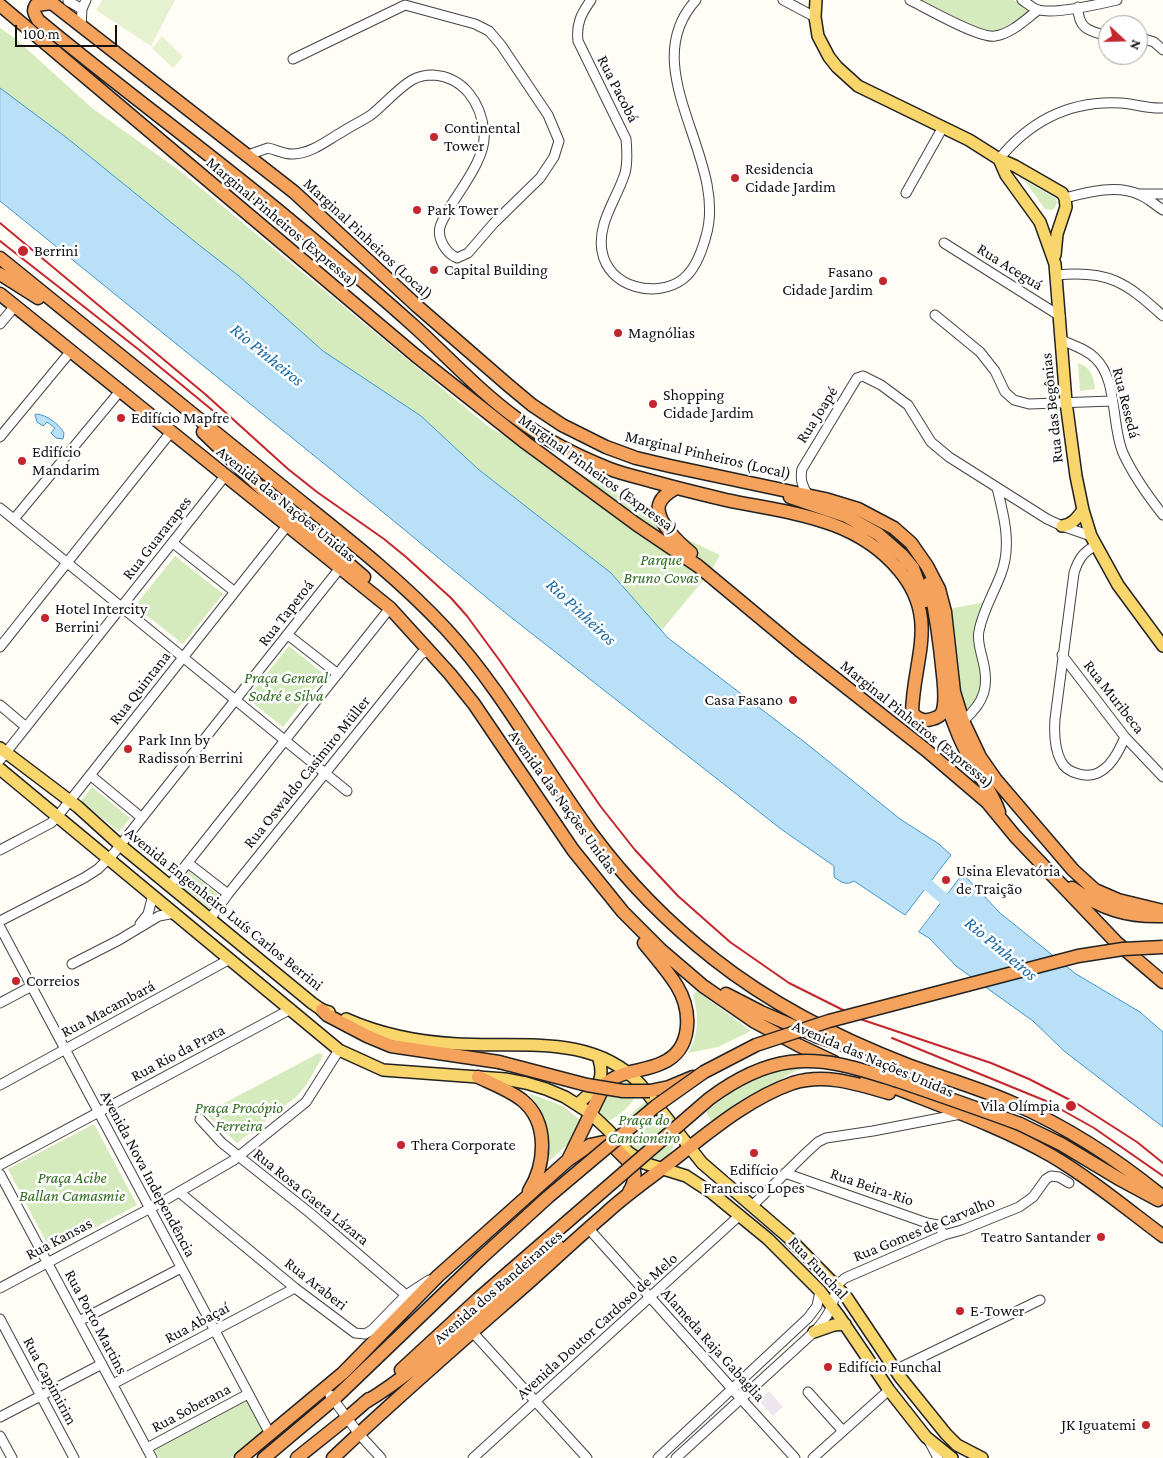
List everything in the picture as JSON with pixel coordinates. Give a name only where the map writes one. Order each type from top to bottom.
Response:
[{"type":"highway","name":"Marginal Pinheiros (Local)","points":[[52,3],[294,192],[417,306],[532,405],[562,425],[606,448],[636,458],[762,486],[808,494],[858,509],[894,528],[911,543],[939,589],[946,612],[954,692],[963,722],[980,757],[996,780],[1073,870],[1089,885],[1112,898],[1163,911]]},
{"type":"highway","points":[[52,3],[36,5],[34,12],[38,20],[290,220],[411,324],[514,417],[572,453],[614,471],[676,488],[814,517],[840,527],[877,549],[900,570],[929,623],[928,610],[913,568],[902,555],[878,534],[846,516],[810,505],[762,486]]},
{"type":"highway","name":"Marginal Pinheiros (Expressa)","points":[[0,5],[415,355],[460,389],[502,425],[636,524],[698,566],[799,650],[926,750],[987,802],[1001,820],[1116,942],[1163,982]]},
{"type":"highway","points":[[0,258],[387,572],[438,621],[469,656],[503,702],[592,834],[628,879],[660,912],[716,961],[761,992],[802,1016],[872,1050],[989,1092],[1052,1122],[1110,1156],[1163,1197]]},
{"type":"highway","points":[[0,274],[75,320]]},
{"type":"highway","name":"Avenida das Nações Unidas","points":[[0,294],[390,608],[432,653],[474,704],[573,850],[623,912],[687,972],[731,1006],[779,1036],[857,1072],[1014,1136],[1051,1156],[1084,1176],[1163,1236]]},
{"type":"highway","points":[[167,394],[264,491],[394,602],[421,641]]},
{"type":"highway","points":[[676,488],[662,499],[659,506],[660,516],[677,541],[718,582]]},
{"type":"highway","points":[[921,609],[922,642],[912,695],[912,713],[919,719],[931,720],[939,716],[943,710],[944,693],[936,616],[923,560]]},
{"type":"highway","points":[[944,693],[957,734],[975,768],[993,796],[1001,820]]},
{"type":"highway","points":[[1050,871],[1099,905],[1125,914],[1163,916]]},
{"type":"highway","points":[[568,1160],[605,1084],[612,1078],[661,1064],[680,1050],[685,1040],[687,1018],[678,988],[623,912]]},
{"type":"highway","points":[[322,1010],[327,1015],[366,1036],[402,1049],[499,1062],[588,1085],[623,1091],[650,1091],[669,1087],[704,1072],[756,1045],[829,1021],[1078,956],[1123,949],[1163,947]]},
{"type":"highway","points":[[687,972],[747,1005],[816,1036],[847,1047],[872,1050]]},
{"type":"highway","points":[[297,1458],[347,1418],[478,1299],[709,1099],[726,1086],[764,1068],[790,1062],[809,1061],[844,1065],[947,1097],[1020,1124],[1061,1144],[1121,1180],[1163,1202]]},
{"type":"highway","name":"Avenida dos Bandeirantes","points":[[264,1458],[330,1394],[420,1318],[470,1268],[548,1197],[656,1106],[704,1072]]},
{"type":"highway","points":[[478,1077],[502,1088],[523,1101],[532,1110],[540,1127],[543,1145],[537,1173],[526,1195],[515,1206]]},
{"type":"highway","name":"Avenida dos Bandeirantes","points":[[333,1458],[603,1215],[688,1147],[762,1096],[793,1083],[825,1078],[841,1080],[895,1095],[921,1099]]},
{"type":"highway","name":"Avenida dos Bandeirantes","points":[[241,1458],[270,1434],[330,1394],[343,1373],[438,1276],[568,1160],[596,1142],[612,1145],[633,1166],[633,1185],[626,1196]]},
{"type":"highway","points":[[364,1403],[387,1389],[420,1364],[525,1272],[569,1237],[603,1215]]},
{"type":"highway","points":[[343,1373],[352,1370],[364,1362],[432,1295],[470,1268]]},
{"type":"main road","points":[[816,0],[815,17],[818,36],[829,57],[850,79],[869,92],[943,127],[1015,166],[1056,189],[1065,198]]},
{"type":"main road","name":"Rua das Begônias","points":[[999,159],[1006,175],[1040,222],[1056,270]]},
{"type":"main road","points":[[1006,175],[1015,166]]},
{"type":"main road","name":"Rua das Begônias","points":[[1065,198],[1066,207],[1061,218],[1055,244],[1056,270],[1066,402],[1076,476],[1083,510],[1093,541],[1118,585],[1163,646]]},
{"type":"main road","points":[[1040,222],[1052,222],[1061,218]]},
{"type":"main road","points":[[1062,526],[1068,525],[1083,510]]},
{"type":"main road","name":"Avenida Engenheiro Luís Carlos Berrini","points":[[2,753],[70,801],[120,845],[322,1010],[367,1028],[394,1036],[456,1044],[536,1044],[559,1046],[598,1056],[630,1073],[666,1117]]},
{"type":"main road","name":"Avenida Engenheiro Luís Carlos Berrini","points":[[0,769],[339,1050],[383,1070],[478,1077],[526,1083],[546,1089],[577,1104],[590,1113]]},
{"type":"main road","points":[[577,1104],[594,1091],[599,1083],[601,1074],[598,1056]]},
{"type":"main road","name":"Rua Funchal","points":[[590,1113],[628,1152],[644,1162],[686,1176],[740,1215],[775,1246],[832,1306],[889,1390],[926,1437]]},
{"type":"main road","name":"Rua Funchal","points":[[666,1117],[688,1147],[714,1176],[788,1237],[848,1298],[895,1370],[921,1405],[957,1444],[980,1458]]},
{"type":"main road","points":[[814,1332],[834,1325],[845,1324]]},
{"type":"main road","points":[[889,1390],[900,1386],[921,1405]]},
{"type":"main road","points":[[926,1437],[952,1458]]},
{"type":"street","points":[[52,3],[68,0],[82,9]]},
{"type":"street","points":[[81,27],[82,9],[86,0]]},
{"type":"street","name":"Rua Pacobá","points":[[591,0],[581,13],[578,24],[578,41],[626,139],[628,156],[626,171],[600,237],[602,253],[606,266],[617,277],[635,288],[650,290],[671,287],[685,278],[701,252],[707,232],[710,199],[699,154],[679,91],[675,63],[675,44],[680,23],[687,10],[696,0]]},
{"type":"street","points":[[782,0],[815,17]]},
{"type":"street","points":[[910,0],[968,29],[989,36],[996,36],[1007,32],[1038,10],[1078,7],[1117,0]]},
{"type":"street","points":[[1022,0],[1038,10]]},
{"type":"street","points":[[248,155],[268,148],[293,155],[305,152],[370,116],[411,80],[424,75],[450,79],[463,86],[474,98],[480,114],[485,141],[474,167],[445,215],[440,228],[440,238],[451,255],[457,258],[468,253],[475,246],[540,178],[554,157],[559,141],[548,116],[501,45],[489,31],[475,24],[406,3],[293,59]]},
{"type":"street","points":[[1078,7],[1080,23],[1085,28],[1098,33]]},
{"type":"street","points":[[1148,40],[1154,42],[1163,50]]},
{"type":"street","points":[[999,159],[1024,132],[1037,123],[1047,117],[1077,107],[1101,103],[1121,103],[1147,108],[1163,108]]},
{"type":"street","points":[[906,193],[943,127]]},
{"type":"street","points":[[1065,198],[1099,190],[1163,194]]},
{"type":"street","points":[[1139,194],[1163,210]]},
{"type":"street","name":"Rua Aceguá","points":[[944,243],[1060,316]]},
{"type":"street","points":[[1056,270],[1109,278],[1132,289],[1163,316]]},
{"type":"street","points":[[0,324],[15,306]]},
{"type":"street","points":[[935,315],[980,352],[992,366],[1005,392],[1014,400],[1029,404],[1112,401]]},
{"type":"street","name":"Rua Resedá","points":[[1061,340],[1082,349],[1096,359],[1106,373],[1123,452],[1138,479],[1163,515]]},
{"type":"street","points":[[0,436],[71,351]]},
{"type":"street","name":"Rua Joapé","points":[[808,494],[801,482],[802,469],[858,378],[863,376],[896,394],[908,405],[931,442],[997,488]]},
{"type":"street","points":[[14,519],[120,391]]},
{"type":"street","points":[[0,647],[171,432]]},
{"type":"street","name":"Rua Guararapes","points":[[2,753],[26,727],[225,476]]},
{"type":"street","points":[[997,488],[1062,526],[1093,541],[1081,557],[1074,573],[1062,655],[1054,737],[1061,762],[1072,772],[1080,775],[1096,774],[1113,761],[1125,737]]},
{"type":"street","points":[[963,722],[978,707],[985,689],[985,670],[978,633],[1006,558],[1005,523],[997,488]]},
{"type":"street","points":[[0,508],[347,791]]},
{"type":"street","name":"Rua Quintana","points":[[0,850],[50,823],[57,817],[287,526]]},
{"type":"street","points":[[173,543],[235,592]]},
{"type":"street","name":"Rua Taperoá","points":[[0,921],[84,878],[98,869],[108,859],[340,568]]},
{"type":"street","points":[[170,885],[390,608]]},
{"type":"street","points":[[288,635],[338,674]]},
{"type":"street","name":"Rua Oswaldo Casimiro Müller","points":[[210,919],[421,654],[426,652],[432,653]]},
{"type":"street","name":"Rua Muribeca","points":[[1062,655],[1125,737],[1163,777]]},
{"type":"street","points":[[0,706],[26,727]]},
{"type":"street","points":[[90,775],[142,818]]},
{"type":"street","points":[[188,863],[228,894]]},
{"type":"street","points":[[136,929],[148,914],[154,895]]},
{"type":"street","points":[[72,964],[119,940],[159,916],[174,913]]},
{"type":"street","name":"Avenida Nova Independência","points":[[0,927],[270,1434]]},
{"type":"street","name":"Rua Macambará","points":[[0,1085],[230,959]]},
{"type":"street","points":[[0,1003],[32,986]]},
{"type":"street","name":"Rua Rio da Prata","points":[[0,1165],[291,1009]]},
{"type":"street","name":"Rua Kansas","points":[[0,1288],[150,1208],[238,1157],[306,1102],[339,1050]]},
{"type":"street","points":[[752,1206],[818,1142],[826,1138],[961,1114]]},
{"type":"street","name":"Rua Rosa Gaeta Lázara","points":[[200,1119],[238,1157],[310,1213],[406,1295]]},
{"type":"street","name":"Rua Beira-Rio","points":[[785,1173],[926,1223],[938,1225],[944,1234]]},
{"type":"street","name":"Rua Porto Martins","points":[[0,1174],[152,1458]]},
{"type":"street","name":"Rua Gomes de Carvalho","points":[[836,1286],[845,1278],[944,1234],[962,1230],[1019,1207],[1033,1196],[1046,1179],[1051,1176],[1059,1176],[1069,1183]]},
{"type":"street","name":"Rua Araberi","points":[[179,1192],[295,1288],[355,1333],[360,1334],[372,1330],[406,1295],[426,1281],[438,1276]]},
{"type":"street","name":"Avenida Doutor Cardoso de Melo","points":[[473,1458],[740,1215]]},
{"type":"street","name":"Alameda Raja Gabaglia","points":[[589,1229],[796,1458]]},
{"type":"street","points":[[79,1321],[181,1268]]},
{"type":"street","points":[[676,1458],[814,1332],[824,1321],[832,1306],[836,1286]]},
{"type":"street","name":"Rua Abaçaí","points":[[113,1384],[295,1288]]},
{"type":"street","points":[[658,1458],[808,1318],[817,1306],[820,1292]]},
{"type":"street","points":[[895,1370],[1040,1300]]},
{"type":"street","name":"Rua Capimirim","points":[[0,1319],[74,1458]]},
{"type":"street","points":[[470,1333],[476,1336],[587,1458]]},
{"type":"street","points":[[0,1418],[102,1364]]},
{"type":"street","points":[[813,1458],[889,1390]]},
{"type":"street","points":[[808,1392],[843,1431]]},
{"type":"street","name":"Rua Soberana","points":[[147,1448],[248,1394]]},
{"type":"street","points":[[330,1394],[359,1434],[381,1458]]},
{"type":"street","points":[[0,1436],[12,1458]]},
{"type":"street","name":"Rua Funchal","points":[[926,1437],[938,1458]]},
{"type":"shaded area","points":[[769,1391],[783,1407],[773,1416],[759,1401]]},
{"type":"green space","points":[[102,0],[175,0],[151,46],[96,10]]},
{"type":"green space","points":[[920,0],[1014,0],[1030,10],[998,32],[978,29]]},
{"type":"green space","name":"Parque Bruno Covas","points":[[0,28],[17,40],[92,108],[180,171],[490,428],[550,460],[625,496],[666,529],[720,555],[711,571],[661,631],[611,573],[478,469],[421,416],[323,351],[239,276],[67,138],[0,88]]},
{"type":"green space","points":[[162,36],[183,57],[173,68],[152,48]]},
{"type":"green space","points":[[1024,180],[1055,198],[1057,202],[1055,208],[1052,210],[1045,209]]},
{"type":"green space","points":[[1078,363],[1086,367],[1091,373],[1095,389],[1080,391]]},
{"type":"green space","points":[[175,556],[223,594],[183,644],[135,606]]},
{"type":"green space","points":[[985,602],[974,640],[982,678],[982,688],[978,704],[966,715],[961,702],[949,609]]},
{"type":"green space","name":"Praça General Sodré e Silva","points":[[289,646],[325,675],[283,727],[247,698]]},
{"type":"green space","points":[[92,787],[130,818],[119,832],[81,801]]},
{"type":"green space","points":[[189,871],[220,896],[210,909],[179,884]]},
{"type":"green space","points":[[697,991],[751,1031],[718,1047],[688,1053],[696,1032],[697,1018],[693,995]]},
{"type":"green space","name":"Praça Procópio Ferreira","points":[[319,1053],[323,1056],[306,1085],[296,1097],[237,1143],[204,1112],[215,1108]]},
{"type":"green space","points":[[809,1066],[791,1073],[713,1124],[706,1112],[742,1086],[766,1074],[794,1067]]},
{"type":"green space","name":"Praça do Cancioneiro","points":[[621,1078],[634,1088],[635,1097],[624,1110],[607,1121],[598,1109],[599,1102]]},
{"type":"green space","name":"Praça do Cancioneiro","points":[[528,1093],[563,1106],[588,1126],[549,1161],[550,1151],[546,1124],[539,1108]]},
{"type":"green space","name":"Praça do Cancioneiro","points":[[646,1101],[666,1125],[673,1140],[671,1152],[662,1160],[654,1159],[641,1153],[616,1127]]},
{"type":"green space","name":"Praça Acibe Ballan Camasmie","points":[[94,1124],[137,1205],[51,1251],[8,1169]]},
{"type":"green space","points":[[246,1400],[264,1432],[231,1458],[159,1458],[154,1449]]},
{"type":"water","points":[[0,88],[67,138],[239,276],[323,351],[421,416],[478,469],[611,573],[668,638],[807,744],[900,819],[939,844],[951,855],[905,915],[854,881],[841,882],[834,877],[834,866],[781,829],[503,611],[0,201]]},
{"type":"water","points":[[35,415],[45,416],[56,423],[64,433],[63,439],[56,438],[51,433],[55,428],[47,422],[43,426],[37,422]]},
{"type":"water","points":[[963,874],[1000,913],[1076,974],[1140,1012],[1163,1032],[1163,1127],[1064,1051],[1033,1021],[956,966],[929,938],[919,932]]},
{"type":"waterway","name":"Rio Pinheiros","points":[[915,877],[928,885],[956,909]]},
{"type":"railway","points":[[0,223],[205,394],[288,469],[384,539],[451,598],[467,616],[500,661],[601,807],[635,850],[678,896],[730,942],[789,983],[863,1020],[991,1063],[1029,1079],[1076,1103],[1137,1142],[1163,1163]]},
{"type":"railway","points":[[0,241],[138,349],[217,414]]},
{"type":"railway","points":[[892,1038],[1046,1101],[1094,1128],[1163,1176]]},
{"type":"place","name":"Continental Tower","points":[[434,137]]},
{"type":"place","name":"Residencia Cidade Jardim","points":[[735,178]]},
{"type":"place","name":"Park Tower","points":[[417,210]]},
{"type":"place","name":"Berrini","points":[[23,251]]},
{"type":"place","name":"Capital Building","points":[[434,270]]},
{"type":"place","name":"Fasano Cidade Jardim","points":[[883,281]]},
{"type":"place","name":"Magnólias","points":[[618,333]]},
{"type":"place","name":"Shopping Cidade Jardim","points":[[653,404]]},
{"type":"place","name":"Edifício Mapfre","points":[[121,418]]},
{"type":"place","name":"Edifício Mandarim","points":[[22,461]]},
{"type":"place","name":"Hotel Intercity Berrini","points":[[45,618]]},
{"type":"place","name":"Casa Fasano","points":[[793,700]]},
{"type":"place","name":"Park Inn by Radisson Berrini","points":[[128,749]]},
{"type":"place","name":"Usina Elevatória de Traição","points":[[946,880]]},
{"type":"place","name":"Correios","points":[[16,981]]},
{"type":"place","name":"Vila Olímpia","points":[[1071,1106]]},
{"type":"place","name":"Thera Corporate","points":[[401,1145]]},
{"type":"place","name":"Edifício Francisco Lopes","points":[[754,1153]]},
{"type":"place","name":"Teatro Santander","points":[[1101,1237]]},
{"type":"place","name":"E-Tower","points":[[960,1311]]},
{"type":"place","name":"Edifício Funchal","points":[[828,1367]]},
{"type":"place","name":"JK Iguatemi","points":[[1146,1425]]}]
